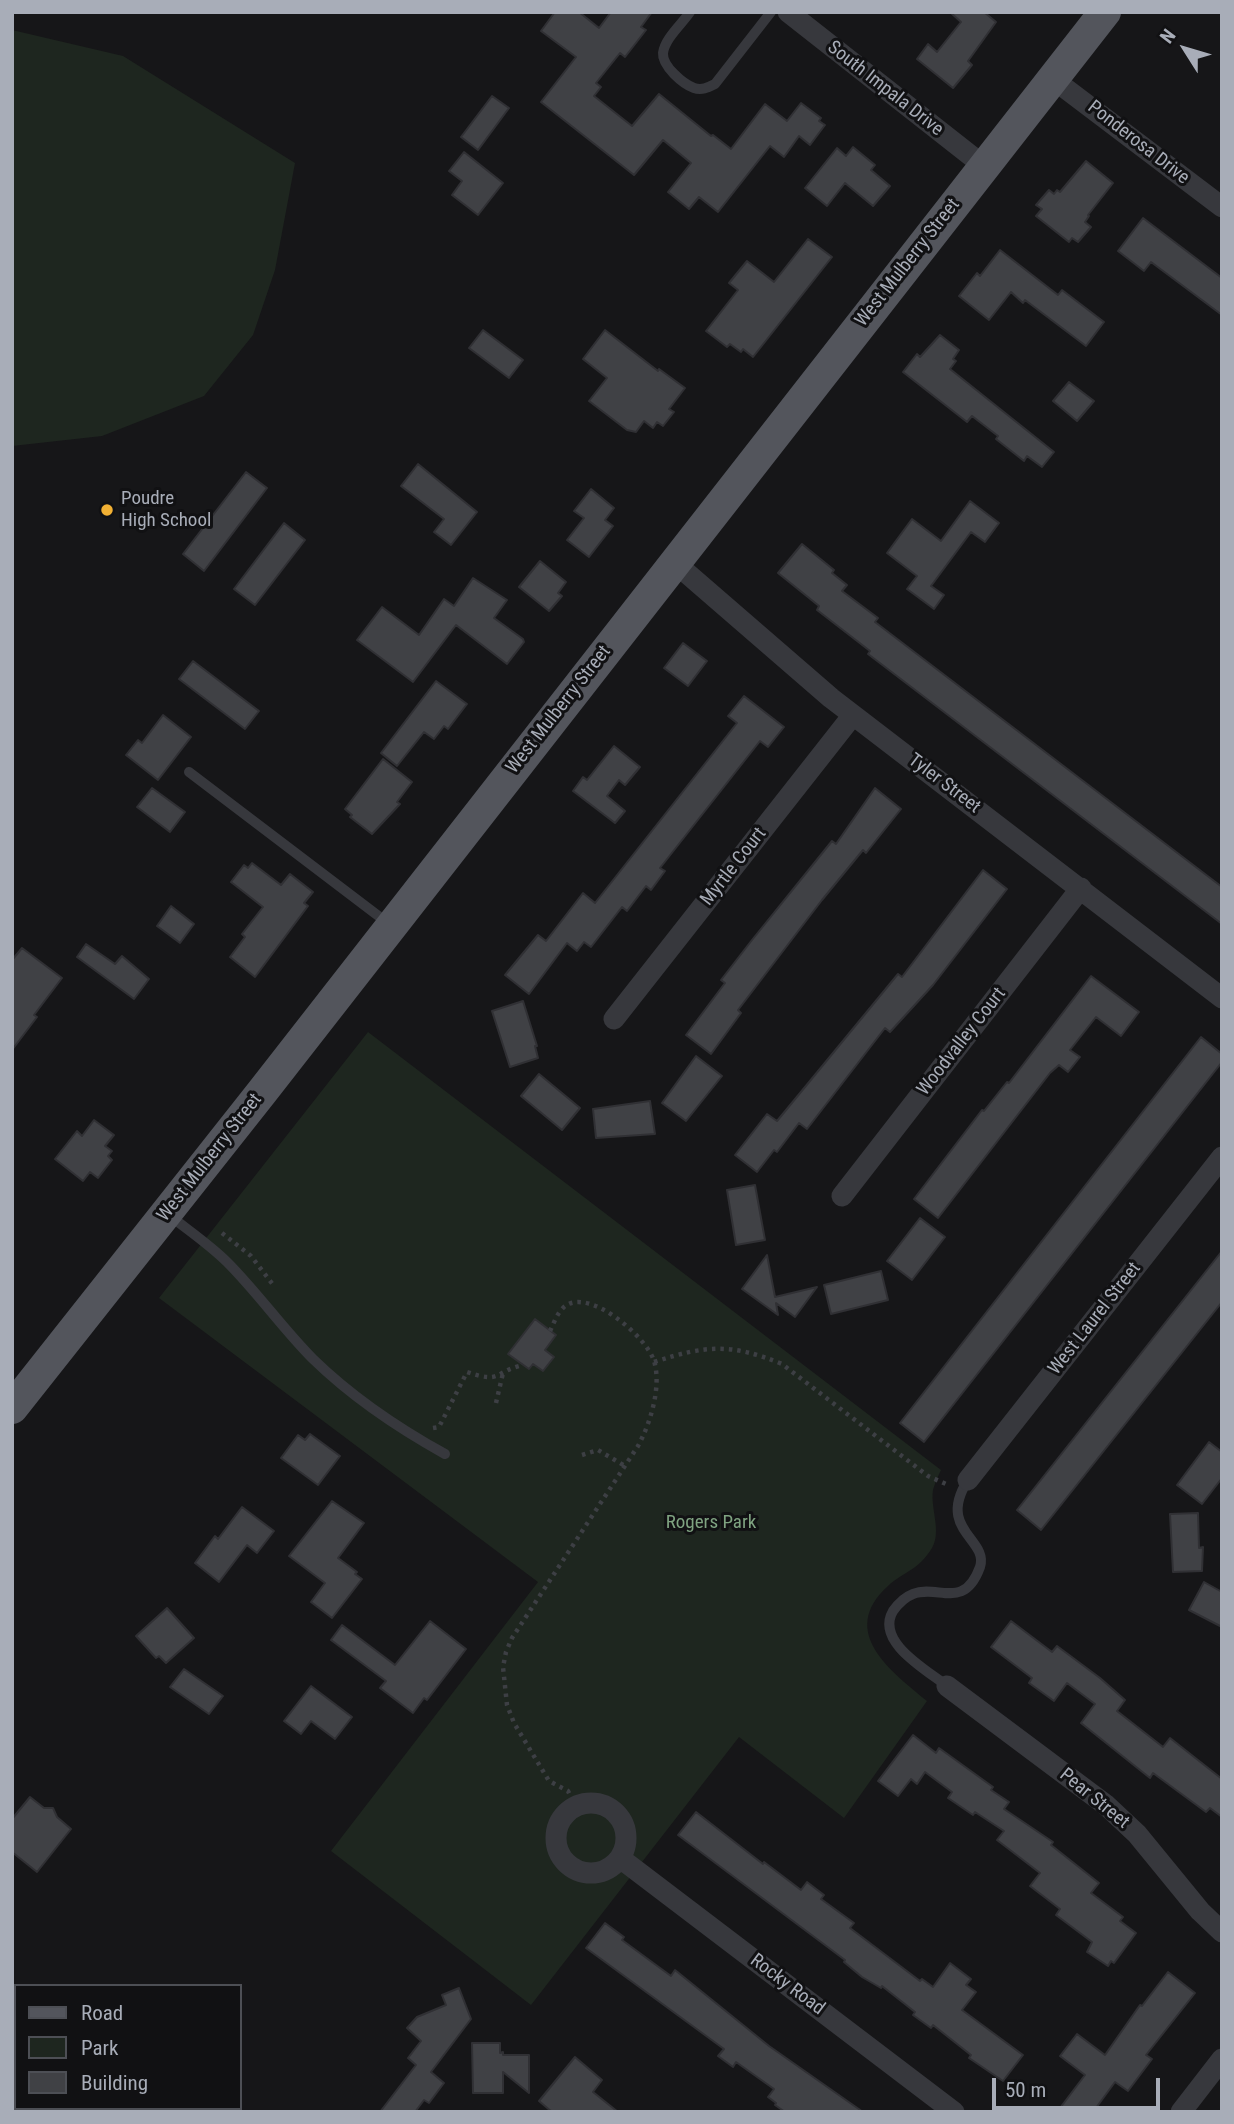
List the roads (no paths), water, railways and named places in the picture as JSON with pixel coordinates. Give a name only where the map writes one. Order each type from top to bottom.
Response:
[{"type":"main road","name":"West Mulberry Street","points":[[12,1408],[1105,12]]},
{"type":"street","name":"South Impala Drive","points":[[788,12],[984,166]]},
{"type":"street","name":"Ponderosa Drive","points":[[1053,79],[1222,207]]},
{"type":"street","name":"Tyler Street","points":[[674,562],[853,715],[1222,998]]},
{"type":"street","name":"Myrtle Court","points":[[614,1019],[853,715]]},
{"type":"street","name":"Woodvalley Court","points":[[842,1196],[1081,888]]},
{"type":"street","name":"West Laurel Street","points":[[968,1480],[1222,1157]]},
{"type":"street","name":"Pear Street","points":[[947,1686],[1106,1805],[1137,1834],[1200,1911],[1222,1932]]},
{"type":"street","points":[[590,1803],[611,1809],[619,1816],[626,1837],[620,1858],[612,1866],[592,1874],[581,1872],[563,1860],[558,1850],[557,1829],[562,1819],[576,1807],[590,1803]]},
{"type":"street","name":"Rocky Road","points":[[620,1858],[954,2112]]},
{"type":"street","points":[[1181,2112],[1222,2059]]},
{"type":"lane","points":[[690,12],[666,43],[663,55],[666,67],[695,88],[706,88],[715,84],[771,12]]},
{"type":"lane","points":[[188,772],[391,925]]},
{"type":"lane","points":[[166,1213],[226,1261],[289,1333],[346,1387],[384,1416],[445,1454]]},
{"type":"lane","points":[[947,1686],[900,1650],[891,1636],[889,1624],[896,1608],[912,1594],[923,1592],[947,1595],[958,1592],[971,1584],[977,1574],[981,1563],[977,1548],[961,1525],[957,1513],[957,1502],[968,1480]]},
{"type":"place","name":"Poudre High School","points":[[107,510]]},
{"type":"park label","name":"Rogers Park","points":[[711,1523]]}]
